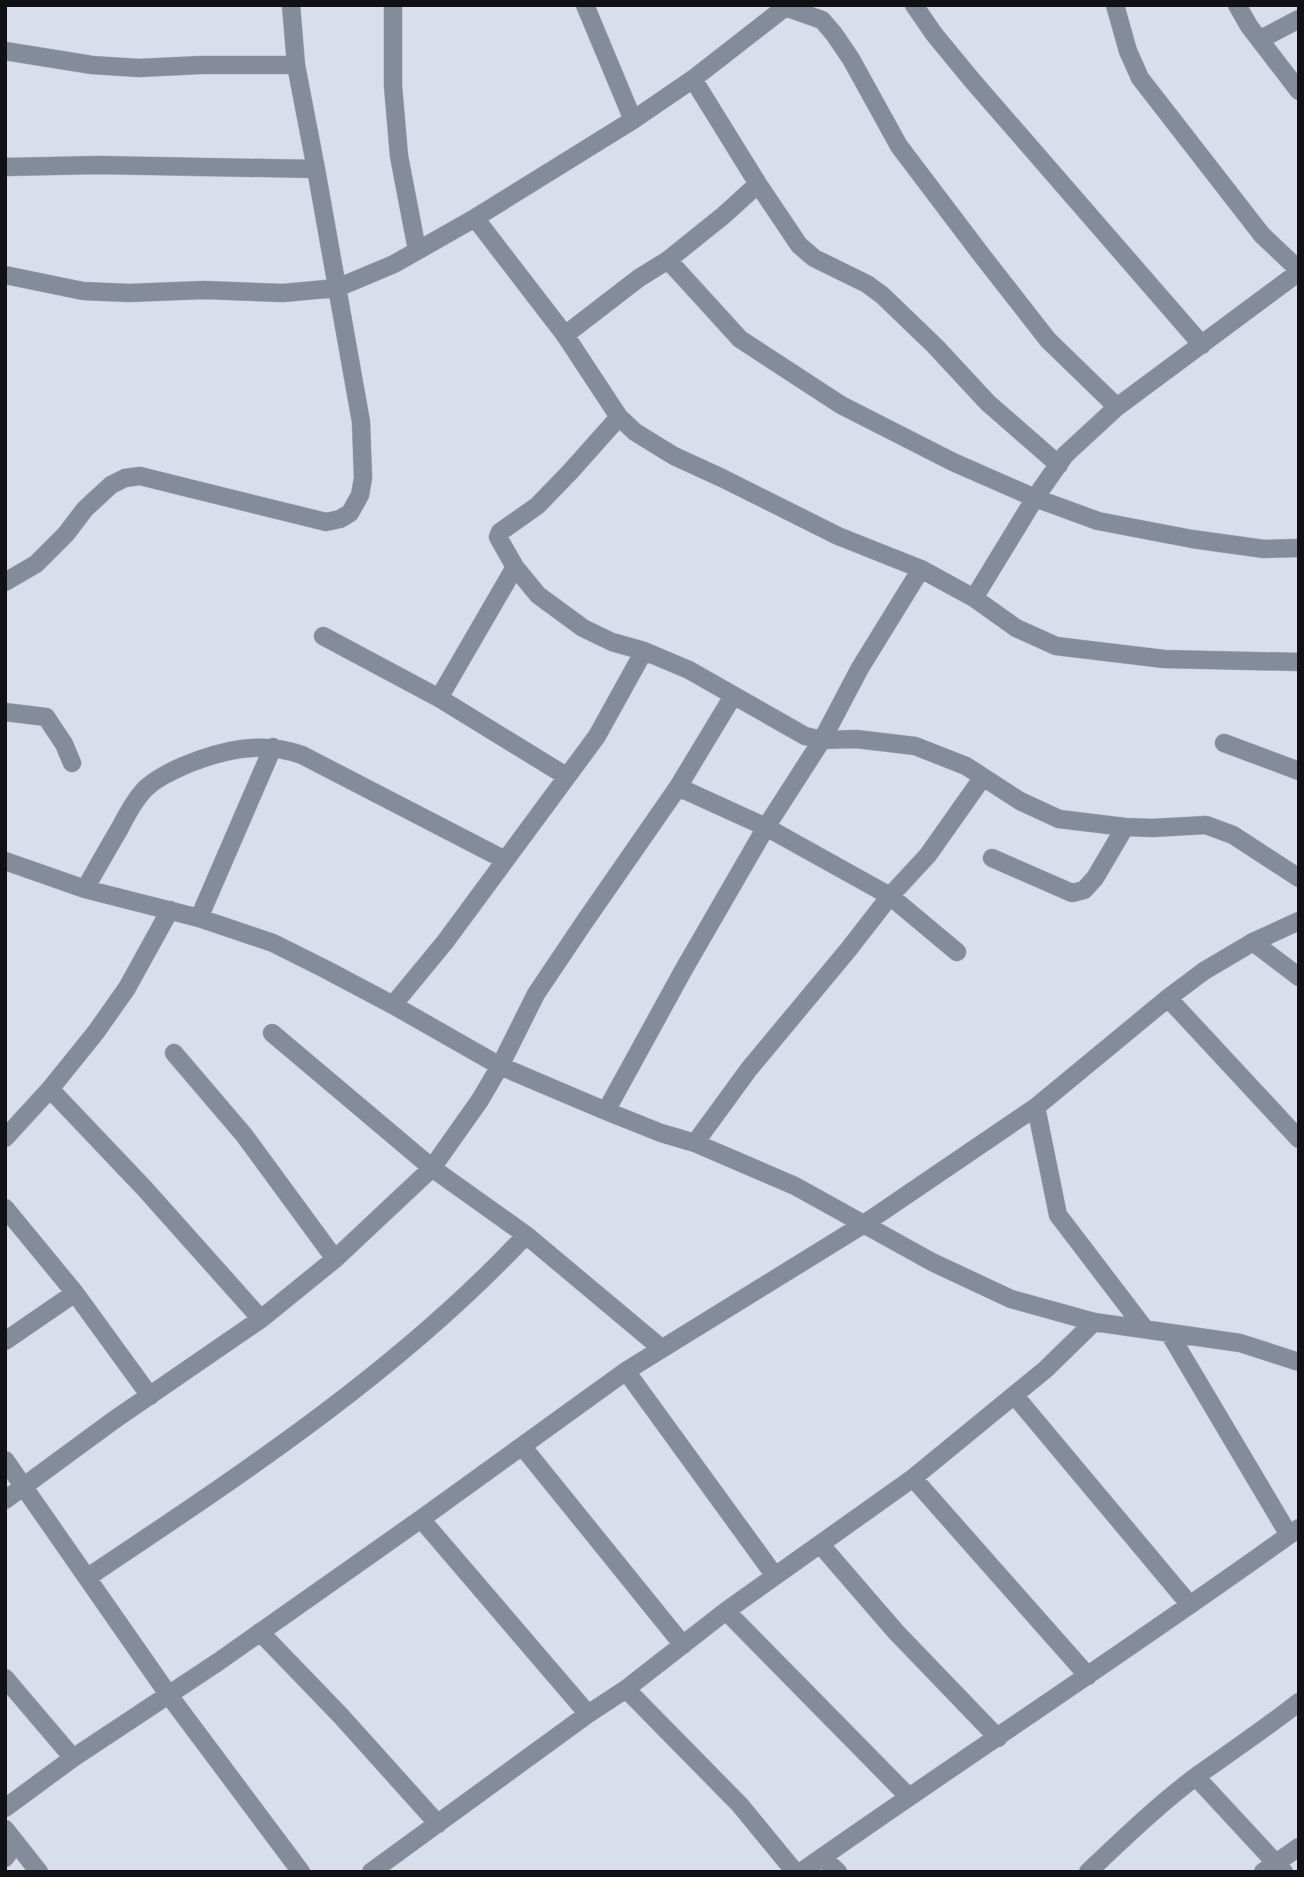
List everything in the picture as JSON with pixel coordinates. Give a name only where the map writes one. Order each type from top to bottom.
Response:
[{"type":"street","points":[[5,582],[36,564],[66,534],[85,509],[111,485],[125,478],[140,476],[326,522],[340,519],[350,513],[360,495],[363,478],[361,422],[296,65],[291,5]]},
{"type":"street","points":[[393,5],[393,86],[398,142],[417,250]]},
{"type":"street","points":[[585,5],[633,120]]},
{"type":"street","points":[[915,5],[934,34],[971,79],[1202,345]]},
{"type":"street","points":[[974,598],[1035,498],[1065,455],[1117,407],[1299,271],[1262,236],[1140,78],[1128,51],[1115,5]]},
{"type":"street","points":[[1237,5],[1249,26],[1299,91]]},
{"type":"street","points":[[5,275],[83,291],[129,293],[204,290],[283,293],[337,288],[372,274],[475,218],[633,120],[694,79],[786,6],[822,20],[834,34],[899,146],[1048,340],[1117,407]]},
{"type":"street","points":[[1261,39],[1299,19]]},
{"type":"street","points":[[5,51],[92,65],[139,68],[296,65]]},
{"type":"street","points":[[694,79],[799,245],[814,258],[867,284],[882,295],[935,346],[988,403],[1059,465]]},
{"type":"street","points":[[5,167],[98,165],[316,169]]},
{"type":"street","points":[[565,335],[639,278],[668,260],[758,184]]},
{"type":"street","points":[[475,218],[565,335],[619,417],[635,432],[674,456],[838,536],[921,569],[974,598],[1016,628],[1056,646],[1164,659],[1299,662]]},
{"type":"street","points":[[668,260],[740,339],[841,405],[953,462],[1035,498],[1098,521],[1264,549],[1299,548]]},
{"type":"street","points":[[619,417],[537,506],[500,532],[498,537],[515,567],[538,595],[583,628],[612,642],[644,651],[690,670],[805,736],[822,740],[856,739],[915,746],[966,766],[1020,801],[1059,819],[1125,827],[1206,825],[1233,835],[1299,878]]},
{"type":"street","points":[[439,698],[515,567]]},
{"type":"street","points":[[606,1111],[766,827],[822,740],[860,668],[921,569]]},
{"type":"street","points":[[323,636],[439,698],[566,776]]},
{"type":"street","points":[[393,1006],[445,942],[597,736],[644,651]]},
{"type":"street","points":[[5,1500],[114,1420],[261,1319],[335,1259],[432,1168],[480,1100],[536,995],[678,787],[733,696]]},
{"type":"street","points":[[5,712],[46,717],[64,744],[72,763]]},
{"type":"street","points":[[1224,743],[1299,771]]},
{"type":"street","points":[[85,889],[132,806],[146,788],[166,774],[203,757],[234,749],[273,747],[302,755],[505,860]]},
{"type":"street","points":[[199,918],[273,747]]},
{"type":"street","points":[[695,1143],[749,1069],[890,896],[928,855],[984,777]]},
{"type":"street","points":[[678,787],[766,827],[890,896],[957,952]]},
{"type":"street","points":[[992,858],[1072,893],[1083,890],[1095,878],[1125,827]]},
{"type":"street","points":[[5,861],[85,889],[199,918],[272,943],[325,969],[500,1066],[661,1133],[695,1143],[795,1186],[932,1262],[1011,1299],[1094,1322],[1240,1343],[1297,1359]]},
{"type":"street","points":[[5,1138],[50,1089],[96,1032],[127,988],[170,910]]},
{"type":"street","points":[[5,1808],[73,1758],[421,1519],[626,1371],[864,1224],[1036,1107],[1204,971],[1253,942],[1299,920]]},
{"type":"street","points":[[1253,942],[1299,977]]},
{"type":"street","points":[[1168,998],[1299,1139]]},
{"type":"street","points":[[272,1033],[432,1168],[526,1235],[661,1348]]},
{"type":"street","points":[[174,1054],[244,1135],[335,1259]]},
{"type":"street","points":[[50,1089],[145,1189],[261,1319]]},
{"type":"street","points":[[1036,1107],[1058,1215],[1145,1329]]},
{"type":"street","points":[[5,1208],[75,1293],[150,1396]]},
{"type":"street","points":[[88,1577],[189,1509],[372,1377],[454,1308],[526,1235]]},
{"type":"street","points":[[5,1340],[75,1293]]},
{"type":"street","points":[[371,1872],[626,1689],[726,1611],[913,1478],[1015,1396],[1094,1322]]},
{"type":"street","points":[[801,1872],[1294,1532],[1169,1333]]},
{"type":"street","points":[[626,1371],[775,1576]]},
{"type":"street","points":[[1015,1396],[1190,1605]]},
{"type":"street","points":[[522,1446],[683,1645]]},
{"type":"street","points":[[5,1460],[168,1694],[301,1872]]},
{"type":"street","points":[[913,1478],[1088,1676]]},
{"type":"street","points":[[421,1519],[588,1714]]},
{"type":"street","points":[[820,1544],[896,1632],[998,1738]]},
{"type":"street","points":[[726,1611],[908,1796]]},
{"type":"street","points":[[260,1632],[341,1716],[438,1824]]},
{"type":"street","points":[[5,1678],[73,1758]]},
{"type":"street","points":[[626,1689],[740,1805],[795,1872]]},
{"type":"street","points":[[1088,1872],[1196,1777],[1299,1702]]},
{"type":"street","points":[[1196,1777],[1274,1869],[1299,1847]]},
{"type":"street","points":[[5,1858],[11,1836]]},
{"type":"street","points":[[11,1836],[38,1872]]},
{"type":"street","points":[[822,1857],[838,1872]]}]
